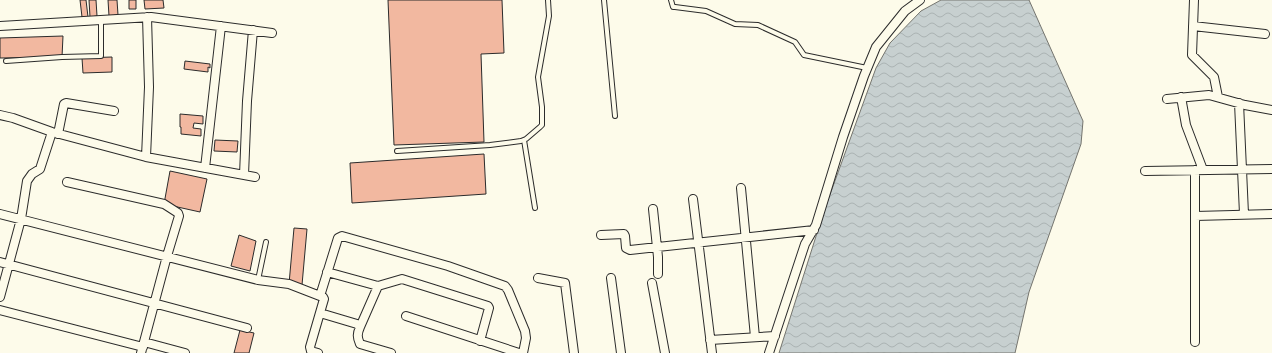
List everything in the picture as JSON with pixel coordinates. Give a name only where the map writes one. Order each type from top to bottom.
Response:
[{"type":"street","points":[[769,353],[805,244],[814,230],[843,137],[867,68],[880,41],[905,11],[920,0]]},
{"type":"street","points":[[1194,0],[1192,55],[1214,77],[1218,97]]},
{"type":"street","points":[[146,157],[149,95],[147,17]]},
{"type":"street","points":[[0,26],[147,17],[272,33]]},
{"type":"street","points":[[205,168],[221,26]]},
{"type":"street","points":[[1193,26],[1265,34]]},
{"type":"street","points":[[244,175],[247,97],[253,30]]},
{"type":"street","points":[[1166,99],[1205,94],[1272,110]]},
{"type":"street","points":[[1181,97],[1186,125],[1199,170],[1195,216],[1195,342]]},
{"type":"street","points":[[0,297],[21,219],[27,181],[32,174],[40,169],[55,133],[64,104],[66,103],[114,111]]},
{"type":"street","points":[[1239,103],[1244,214]]},
{"type":"street","points":[[0,115],[55,133],[146,157],[254,177]]},
{"type":"street","points":[[1145,171],[1272,169]]},
{"type":"street","points":[[67,182],[164,204],[178,213],[179,219],[154,302],[143,347]]},
{"type":"street","points":[[741,188],[755,337]]},
{"type":"street","points":[[693,199],[712,353]]},
{"type":"street","points":[[653,210],[658,274]]},
{"type":"street","points":[[0,214],[258,280],[289,284],[323,297],[324,299],[310,347],[310,350],[318,353]]},
{"type":"street","points":[[1195,216],[1272,214]]},
{"type":"street","points":[[601,235],[624,234],[628,250],[814,230]]},
{"type":"street","points":[[320,296],[338,238],[342,236],[448,266],[505,286],[526,331],[523,353]]},
{"type":"street","points":[[0,262],[247,328]]},
{"type":"street","points":[[327,272],[378,286],[402,279],[488,306],[489,308],[480,341]]},
{"type":"street","points":[[538,278],[565,283],[574,353]]},
{"type":"street","points":[[611,278],[621,353]]},
{"type":"street","points":[[652,283],[665,353]]},
{"type":"street","points":[[378,286],[357,332],[357,338],[360,344],[391,353]]},
{"type":"street","points":[[0,310],[143,347],[185,353]]},
{"type":"street","points":[[320,313],[357,324],[360,327]]},
{"type":"street","points":[[406,316],[519,353]]},
{"type":"street","points":[[710,340],[775,336]]},
{"type":"lane","points":[[397,151],[490,145],[524,140],[542,125],[542,107],[538,77],[549,16],[548,0]]},
{"type":"lane","points":[[604,0],[615,116]]},
{"type":"lane","points":[[671,0],[673,7],[675,8],[706,11],[735,24],[758,25],[792,40],[804,55],[867,68]]},
{"type":"lane","points":[[6,61],[101,56],[102,20]]},
{"type":"lane","points":[[524,140],[535,208]]},
{"type":"lane","points":[[258,280],[266,242]]},
{"type":"water","points":[[941,0],[1029,0],[1083,121],[1081,144],[1029,292],[1015,353],[779,353],[824,211],[876,68],[890,43],[921,11]]},
{"type":"building","points":[[80,0],[86,0],[88,17],[82,17]]},
{"type":"building","points":[[89,0],[96,0],[97,16],[90,17]]},
{"type":"building","points":[[108,0],[117,0],[118,15],[109,16]]},
{"type":"building","points":[[129,0],[136,0],[136,9],[129,9]]},
{"type":"building","points":[[144,0],[163,0],[164,8],[145,9]]},
{"type":"building","points":[[388,0],[502,0],[504,53],[481,54],[484,142],[394,145]]},
{"type":"building","points":[[63,36],[62,57],[0,58],[0,38]]},
{"type":"building","points":[[112,57],[112,72],[83,73],[82,58]]},
{"type":"building","points":[[185,61],[210,64],[210,68],[208,67],[208,72],[184,69]]},
{"type":"building","points":[[180,114],[203,116],[203,124],[194,123],[193,128],[201,129],[201,136],[181,134]]},
{"type":"building","points":[[215,140],[238,141],[237,152],[214,151]]},
{"type":"building","points":[[484,154],[486,194],[352,203],[350,163]]},
{"type":"building","points":[[170,171],[207,179],[200,212],[164,204]]},
{"type":"building","points":[[294,228],[307,229],[302,285],[289,284]]},
{"type":"building","points":[[239,235],[256,241],[250,271],[231,266]]},
{"type":"building","points":[[240,330],[254,333],[249,353],[234,353]]}]
